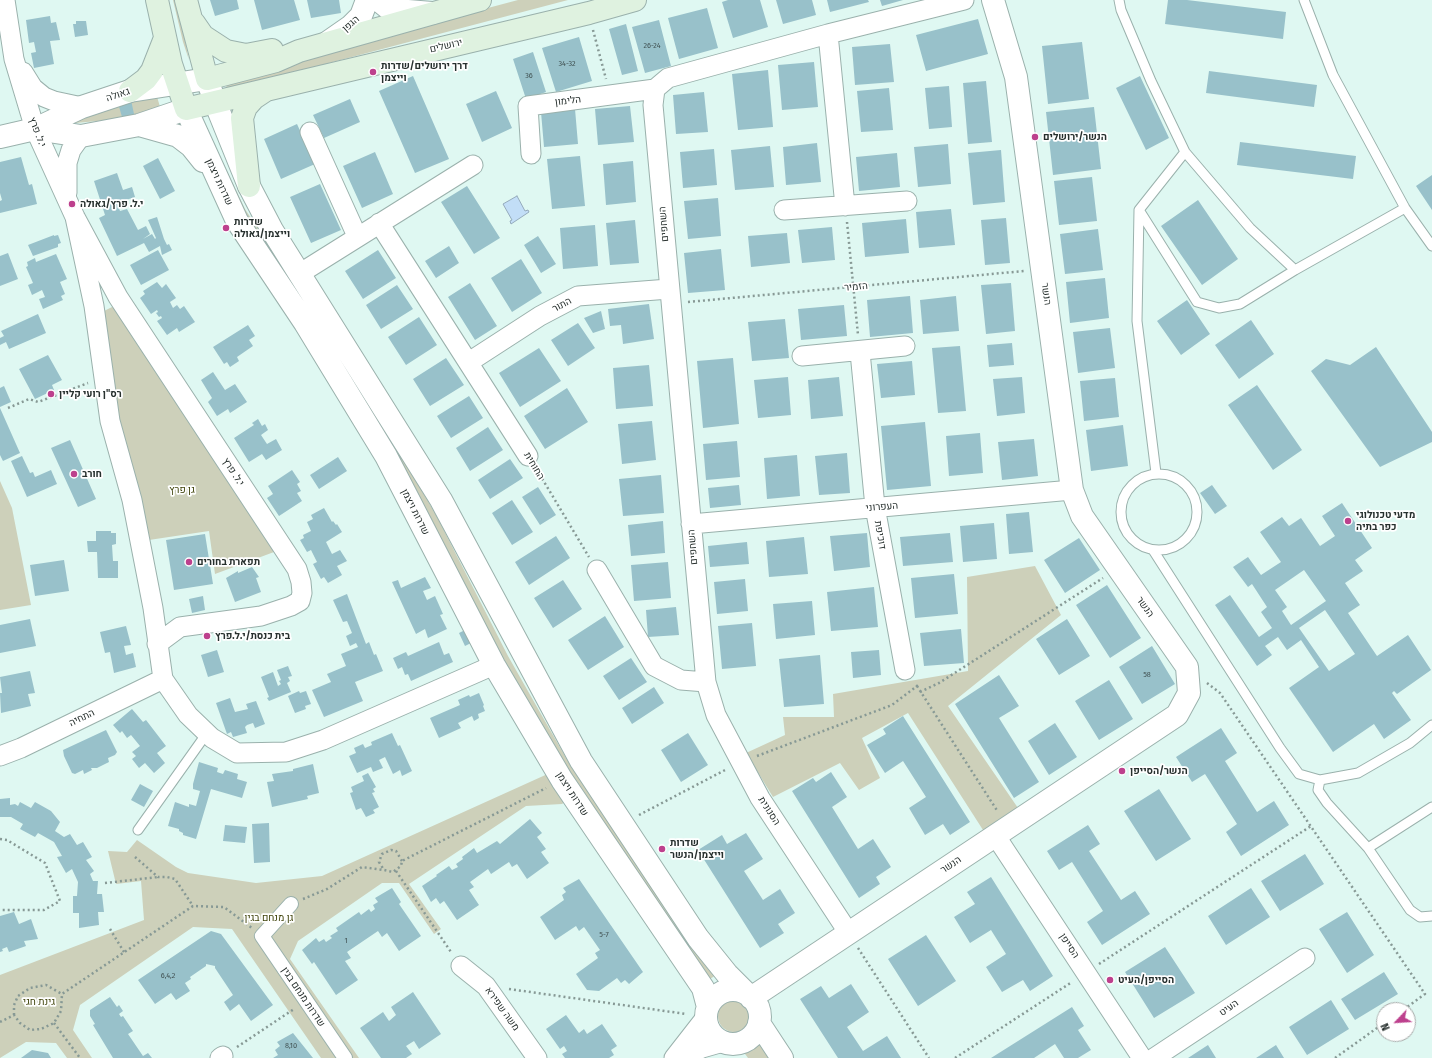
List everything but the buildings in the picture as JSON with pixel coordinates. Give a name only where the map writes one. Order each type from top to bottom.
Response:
[{"type":"main road","name":"שדרות ויצמן","points":[[157,0],[165,38],[186,108]]},
{"type":"main road","points":[[188,8],[207,79],[276,61],[299,51],[480,0]]},
{"type":"main road","name":"ירושלים","points":[[186,108],[589,13],[635,0]]},
{"type":"main road","points":[[188,8],[203,36],[226,51],[246,54],[276,50],[299,51]]},
{"type":"main road","points":[[130,91],[146,79],[152,71],[165,38]]},
{"type":"main road","points":[[249,186],[242,118],[246,107],[254,98],[268,88]]},
{"type":"street","name":"י.ל. פרץ","points":[[5,0],[14,59],[34,129],[72,210],[118,297],[297,569],[302,593],[300,600],[291,606],[261,616],[180,627],[158,644]]},
{"type":"street","name":"הגפן","points":[[327,43],[362,16],[367,0]]},
{"type":"street","points":[[378,0],[392,9],[433,13]]},
{"type":"street","points":[[655,90],[668,78],[828,34],[964,0]]},
{"type":"street","name":"הנשר","points":[[749,996],[1177,715],[1189,693],[1187,667],[1082,516],[1072,490],[1016,77],[993,0]]},
{"type":"street","points":[[828,34],[845,206]]},
{"type":"street","name":"י.ל. פרץ","points":[[14,59],[33,88],[44,97],[82,108]]},
{"type":"street","points":[[207,79],[249,186],[272,230],[441,500],[581,761],[698,938],[727,974],[757,1006],[759,1023],[755,1032],[749,1039],[732,1048],[702,1048],[682,1058]]},
{"type":"street","name":"גאולה","points":[[0,137],[34,129],[82,108],[130,91],[177,82],[207,79]]},
{"type":"street","name":"הלימון","points":[[531,154],[528,106],[655,90]]},
{"type":"street","name":"השחפים","points":[[655,90],[653,105],[706,682]]},
{"type":"street","name":"גאולה","points":[[34,129],[81,136],[139,125],[186,108]]},
{"type":"street","name":"שדרות ויצמן","points":[[186,108],[217,180],[237,221],[305,323],[386,456],[494,664],[562,780],[703,988],[707,1012]]},
{"type":"street","points":[[139,125],[178,136],[191,146],[217,180]]},
{"type":"street","points":[[310,132],[357,236]]},
{"type":"street","name":"י.ל. פרץ","points":[[81,136],[71,150],[66,177],[94,306],[110,421],[133,507],[153,608],[163,679],[188,715],[207,733],[237,753],[286,752],[323,740],[494,664]]},
{"type":"street","points":[[299,274],[379,222],[473,165]]},
{"type":"street","points":[[784,210],[907,201]]},
{"type":"street","name":"החוחית","points":[[379,222],[528,456]]},
{"type":"street","name":"התור","points":[[469,362],[540,316],[578,296],[670,296]]},
{"type":"street","points":[[94,306],[118,297]]},
{"type":"street","points":[[802,356],[860,352],[905,346]]},
{"type":"street","name":"דוכיפת","points":[[860,352],[875,507],[904,670]]},
{"type":"street","name":"העפרוני","points":[[691,524],[1072,490]]},
{"type":"street","points":[[597,570],[654,666],[681,680],[706,682]]},
{"type":"street","name":"התחיה","points":[[0,756],[21,748],[163,679]]},
{"type":"street","name":"הסנונית","points":[[706,682],[716,715],[760,798],[848,932]]},
{"type":"street","name":"הסייפן","points":[[1002,831],[1086,973],[1142,1058]]},
{"type":"street","points":[[262,936],[291,904]]},
{"type":"street","name":"שדרות מנחם בגין","points":[[262,936],[345,1058]]},
{"type":"street","name":"העיט","points":[[1154,1058],[1305,958]]},
{"type":"street","name":"משה שפירא","points":[[461,966],[486,986],[537,1058]]},
{"type":"street","points":[[674,1058],[707,1012],[717,995],[731,990],[749,996]]},
{"type":"street","points":[[707,1012],[710,1030],[715,1037],[732,1048]]},
{"type":"street","points":[[759,1023],[782,1058]]},
{"type":"lane","points":[[1119,0],[1121,10],[1151,81],[1185,152],[1250,228],[1295,270]]},
{"type":"lane","points":[[1304,0],[1333,75],[1405,208],[1432,246]]},
{"type":"lane","points":[[1156,473],[1136,321],[1139,210],[1185,152]]},
{"type":"lane","points":[[1139,210],[1197,302],[1219,308],[1240,304],[1295,270],[1405,208]]},
{"type":"lane","points":[[1156,473],[1169,475],[1181,480],[1190,489],[1196,501],[1197,514],[1194,527],[1188,538],[1178,546],[1165,550],[1153,550],[1141,546],[1131,539],[1124,528],[1120,516],[1121,504],[1125,492],[1133,482],[1144,476],[1156,473]]},
{"type":"lane","points":[[1153,550],[1280,748],[1299,774],[1320,780],[1358,772],[1410,743],[1432,726]]},
{"type":"lane","points":[[138,830],[207,733]]},
{"type":"lane","points":[[1320,780],[1318,790],[1327,803],[1368,848],[1410,910],[1420,917],[1432,916]]},
{"type":"lane","points":[[1368,848],[1432,807]]},
{"type":"path","points":[[589,13],[610,95]]},
{"type":"path","points":[[845,206],[860,352]]},
{"type":"path","name":"הזמיר","points":[[670,296],[854,287],[1042,269]]},
{"type":"path","points":[[8,408],[29,398],[38,402],[104,377]]},
{"type":"path","name":"החוחית","points":[[528,456],[597,570]]},
{"type":"path","points":[[920,692],[939,683],[1118,568]]},
{"type":"path","points":[[1187,667],[1220,693],[1425,994],[1414,1002]]},
{"type":"path","points":[[904,670],[917,686],[1002,831]]},
{"type":"path","points":[[622,824],[741,762],[892,705],[917,686]]},
{"type":"path","points":[[291,904],[327,889],[362,867],[384,870],[388,872],[396,871],[401,866],[402,861],[562,780]]},
{"type":"path","points":[[955,1058],[1310,826]]},
{"type":"path","points":[[0,839],[7,840],[45,863],[60,901],[44,910],[0,910]]},
{"type":"path","points":[[384,870],[381,867],[380,858],[386,851],[396,851],[402,861]]},
{"type":"path","points":[[135,857],[158,877]]},
{"type":"path","points":[[396,871],[461,966]]},
{"type":"path","points":[[105,883],[158,877],[175,879],[193,906]]},
{"type":"path","points":[[62,994],[193,906],[224,908],[262,936]]},
{"type":"path","points":[[110,929],[124,952]]},
{"type":"path","points":[[848,932],[929,1058]]},
{"type":"path","points":[[46,985],[62,994],[61,1011],[54,1023],[41,1029],[30,1030],[20,1023],[14,1016],[14,1005],[18,996],[30,988],[46,985]]},
{"type":"path","points":[[486,986],[707,1012]]},
{"type":"path","points":[[221,1057],[306,1001]]},
{"type":"path","points":[[0,1022],[14,1016]]},
{"type":"path","points":[[54,1023],[80,1058]]},
{"type":"path","points":[[1335,1058],[1376,1029]]},
{"type":"green space","points":[[173,0],[177,0],[189,60],[183,42]]},
{"type":"green space","points":[[518,0],[568,0],[238,87],[226,87],[229,83],[409,29]]},
{"type":"green space","points":[[156,93],[160,107],[119,119],[65,124]]},
{"type":"green space","points":[[208,131],[245,209],[363,389],[436,515],[508,656],[570,765],[704,963],[716,975],[704,983],[563,774],[235,207]]},
{"type":"green space","name":"גן פרץ","points":[[112,307],[117,309],[274,552],[215,574],[209,531],[149,540],[115,420],[102,312]]},
{"type":"green space","points":[[0,481],[12,508],[31,605],[0,610]]},
{"type":"green space","points":[[1035,566],[1061,615],[948,706],[1018,808],[983,830],[908,713],[862,738],[880,778],[859,790],[840,763],[773,797],[746,753],[785,735],[783,717],[834,717],[833,694],[968,671],[967,577]]},
{"type":"green space","points":[[552,772],[570,798],[562,804],[526,806],[409,884],[441,929],[434,934],[399,883],[382,883],[298,941],[290,959],[359,1058],[321,1058],[232,929],[193,927],[80,1005],[73,1030],[92,1058],[67,1058],[56,1043],[26,1042],[0,1058],[0,975],[144,920],[141,881],[116,884],[108,851],[127,852],[137,840],[176,867],[188,873],[256,883],[322,876]]},
{"type":"green space","points":[[731,1000],[737,1000],[746,1004],[750,1016],[746,1028],[737,1032],[731,1032],[722,1028],[718,1019],[718,1013],[722,1004]]},
{"type":"green space","points":[[760,1036],[775,1058],[748,1058],[740,1047]]},
{"type":"water","points":[[517,196],[525,211],[528,210],[529,212],[511,224],[510,221],[512,220],[503,204]]},
{"type":"place","name":"דרך ירושלים/שדרות וייצמן","points":[[373,72]]},
{"type":"place","name":"הנשר/ירושלים","points":[[1035,137]]},
{"type":"place","name":"י.ל. פרץ/גאולה","points":[[72,204]]},
{"type":"place","name":"שדרות וייצמן/גאולה","points":[[226,228]]},
{"type":"place","name":"רס\"ן רועי קליין","points":[[51,394]]},
{"type":"place","name":"חורב","points":[[74,474]]},
{"type":"place","name":"מדעי טכנולוגי כפר בתיה","points":[[1348,521]]},
{"type":"place","name":"תפארת בחורים","points":[[189,562]]},
{"type":"place","name":"בית כנסת/י.ל.פרץ","points":[[207,636]]},
{"type":"place","name":"הנשר/הסייפן","points":[[1122,771]]},
{"type":"place","name":"שדרות וייצמן/הנשר","points":[[662,849]]},
{"type":"place","name":"הסייפן/העיט","points":[[1110,980]]},
{"type":"park label","name":"גן מנחם בגין","points":[[269,918]]},
{"type":"park label","name":"גינת חגי","points":[[39,1002]]}]
